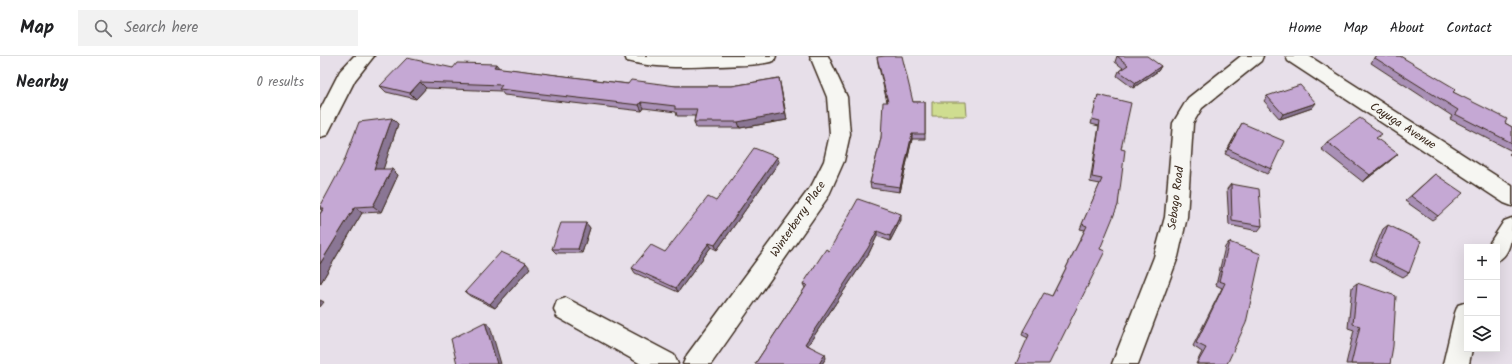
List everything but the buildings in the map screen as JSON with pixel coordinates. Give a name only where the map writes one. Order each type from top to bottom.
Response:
[{"type":"street","points":[[320,129],[347,76],[365,56]]},
{"type":"street","points":[[634,56],[675,61],[759,58],[767,56]]},
{"type":"street","name":"Winterberry Place","points":[[696,364],[820,191],[834,161],[840,134],[837,97],[819,56]]},
{"type":"street","name":"Sebago Road","points":[[1125,364],[1166,257],[1173,231],[1176,218],[1184,123],[1195,103],[1254,56]]},
{"type":"street","name":"Cayuga Avenue","points":[[1295,56],[1512,197]]},
{"type":"street","points":[[1500,246],[1512,228]]},
{"type":"street","points":[[566,308],[664,364]]},
{"type":"street","points":[[1456,364],[1466,316]]},
{"type":"green space","points":[[932,102],[966,102],[967,116],[932,116]]}]
